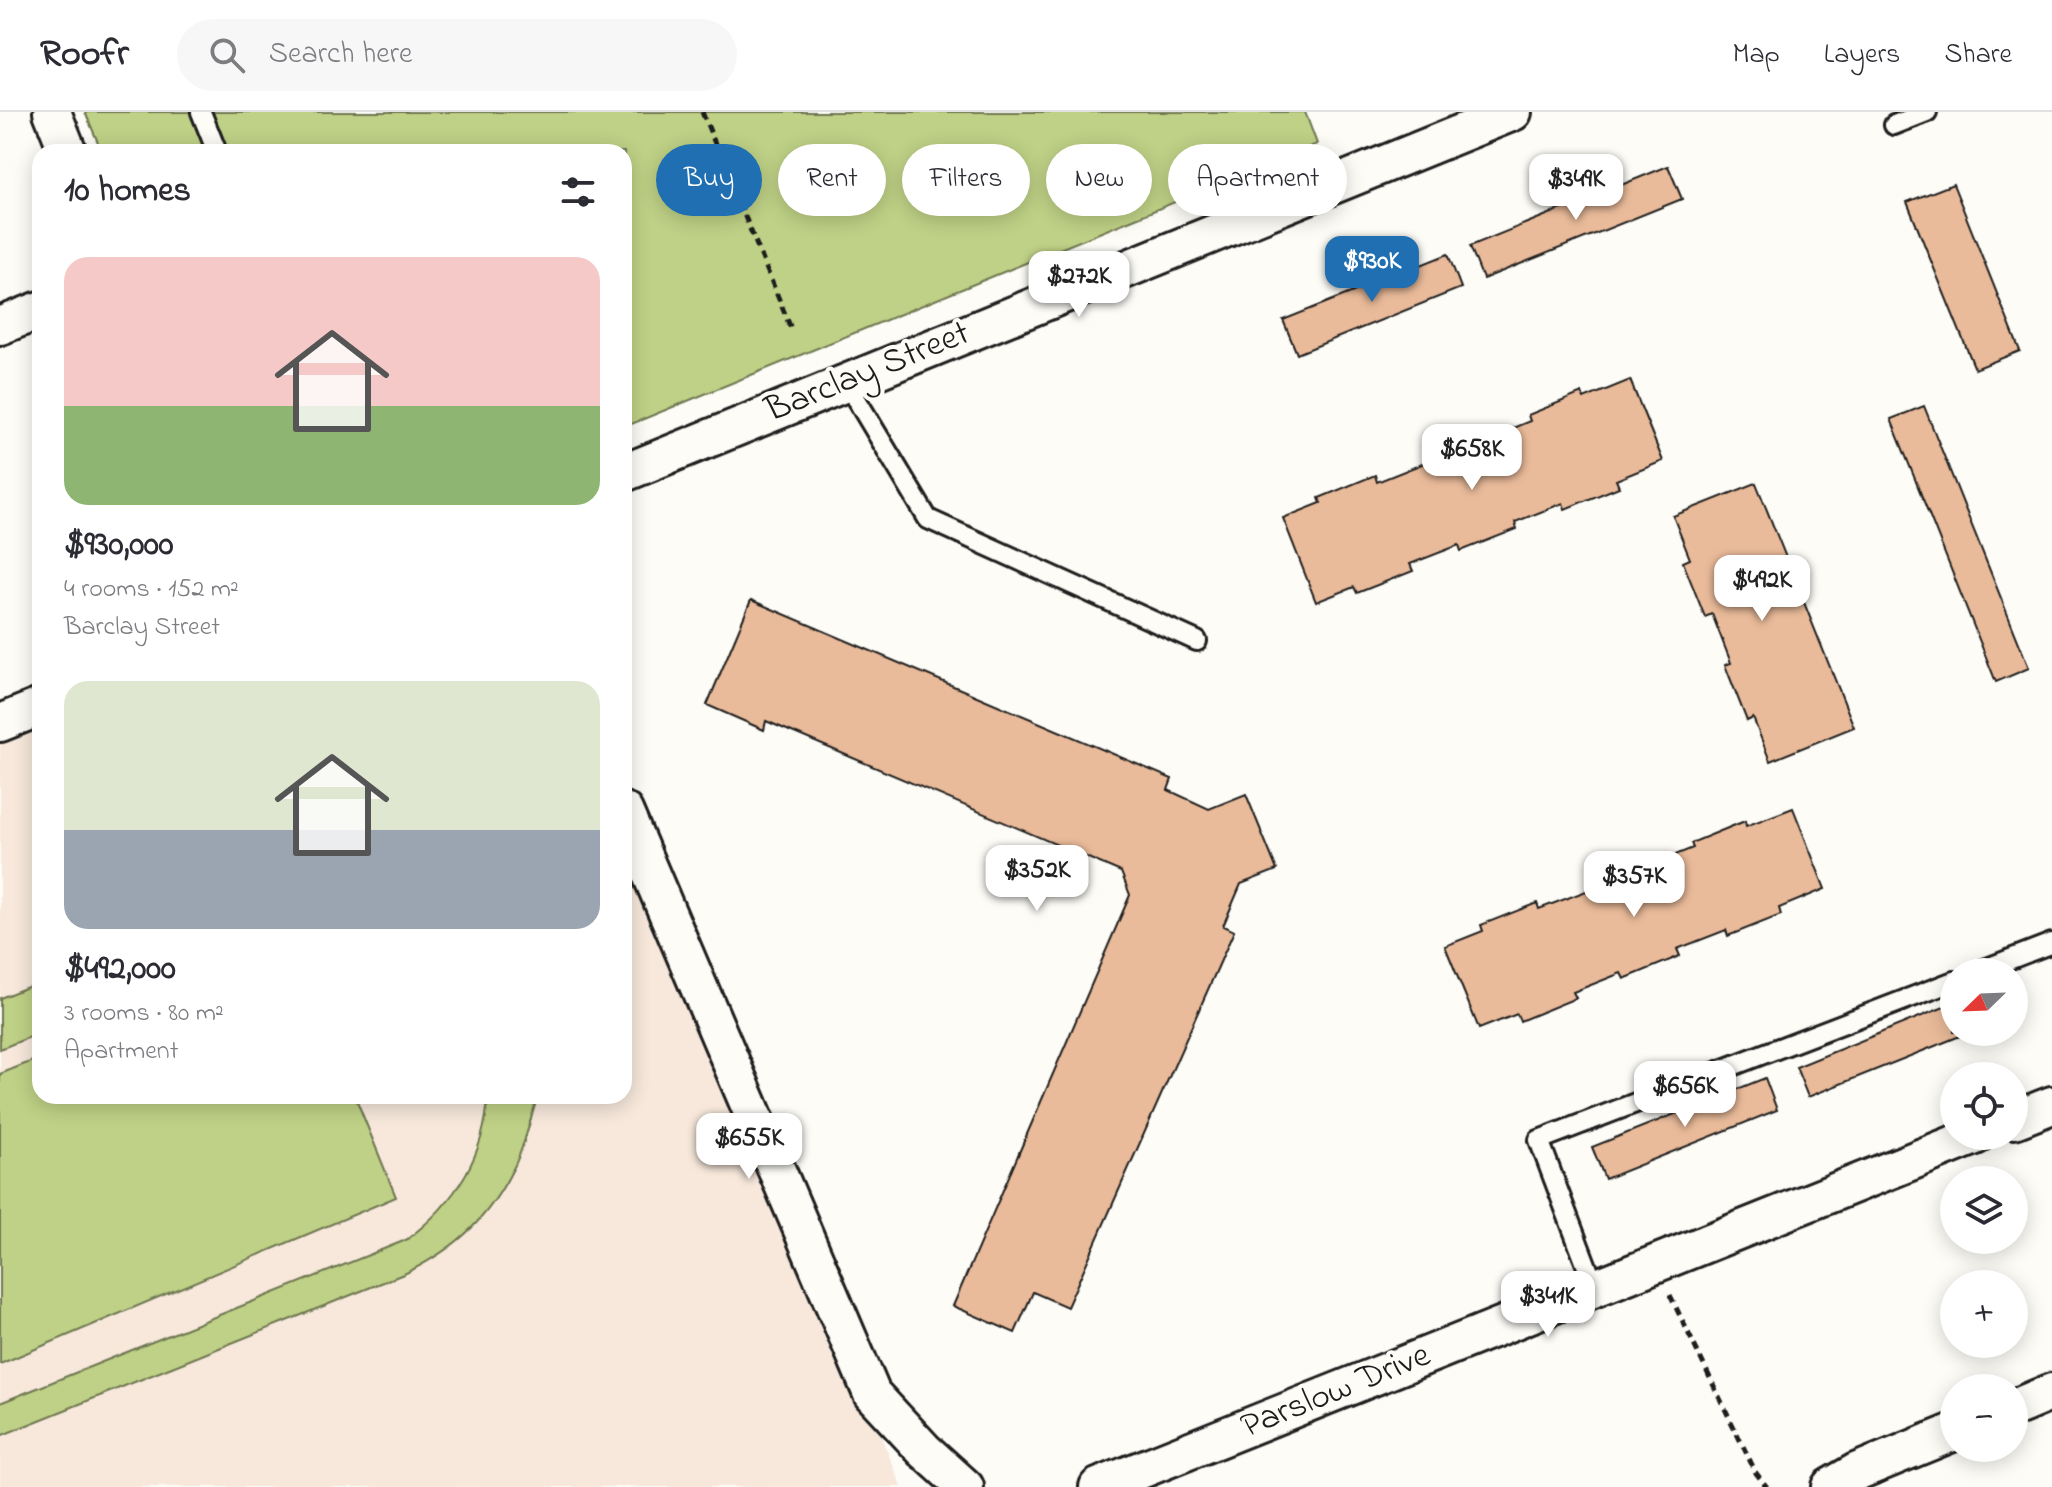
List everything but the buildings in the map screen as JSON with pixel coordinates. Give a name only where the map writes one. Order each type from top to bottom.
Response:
[{"type":"street","points":[[52,112],[65,144]]},
{"type":"street","name":"Barclay Street","points":[[632,470],[1513,112]]},
{"type":"street","points":[[0,326],[32,313]]},
{"type":"street","points":[[0,723],[32,710]]},
{"type":"street","points":[[632,830],[872,1394],[924,1450],[965,1487]]},
{"type":"street","points":[[2028,1114],[2052,1105]]},
{"type":"street","name":"Parslow Drive","points":[[1098,1487],[1940,1150]]},
{"type":"street","points":[[2028,1402],[2052,1392]]},
{"type":"street","points":[[1830,1487],[1856,1472],[1940,1438]]},
{"type":"lane","points":[[201,112],[214,144]]},
{"type":"lane","points":[[1894,125],[1927,112]]},
{"type":"lane","points":[[846,382],[928,519],[1197,641]]},
{"type":"lane","points":[[2013,958],[2052,943]]},
{"type":"lane","points":[[1595,1288],[1539,1140],[1940,986]]},
{"type":"path","points":[[702,112],[792,331]]},
{"type":"path","points":[[1655,1264],[1756,1473],[1767,1487]]},
{"type":"shaded area","points":[[32,708],[32,1104],[632,1104],[632,836],[902,1487],[0,1487],[0,721]]},
{"type":"green space","points":[[85,112],[1305,112],[1317,144],[1168,144],[1168,205],[1152,211],[1152,144],[1046,144],[1046,216],[1141,216],[632,424],[632,144],[99,144]]},
{"type":"green space","points":[[32,985],[32,1036],[0,1049],[0,998]]},
{"type":"green space","points":[[32,1061],[32,1104],[358,1104],[396,1197],[0,1364],[0,1074]]},
{"type":"green space","points":[[487,1104],[535,1104],[521,1150],[504,1185],[470,1230],[441,1253],[406,1273],[0,1436],[0,1403],[406,1240],[439,1211],[464,1177],[481,1139]]}]
